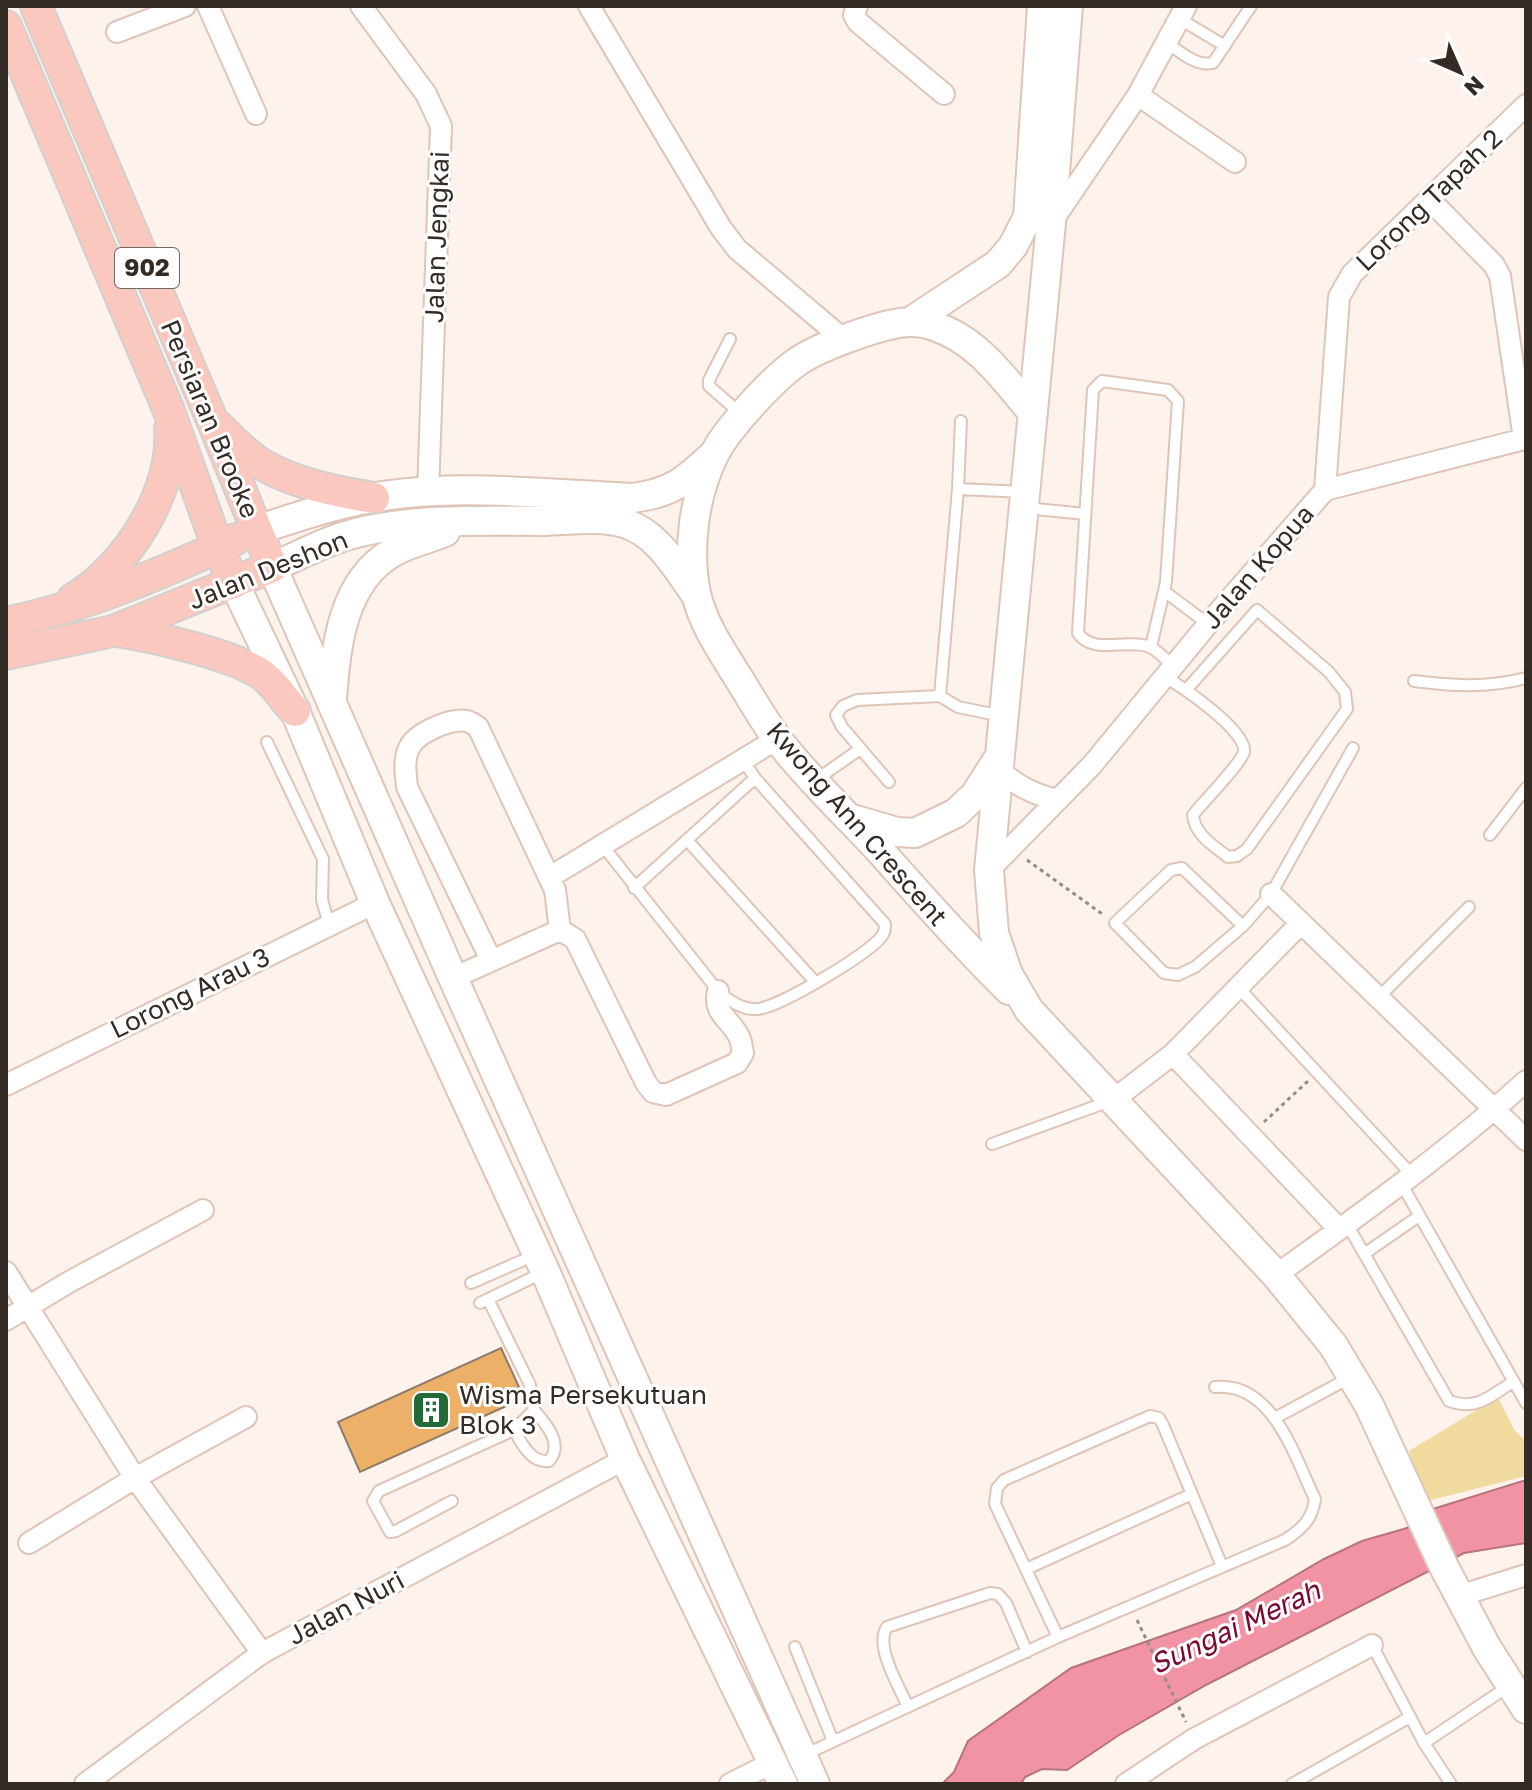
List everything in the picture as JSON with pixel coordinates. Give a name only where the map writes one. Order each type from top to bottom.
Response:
[{"type":"main road","name":"Persiaran Brooke","points":[[36,6],[272,567]]},
{"type":"main road","points":[[910,322],[998,264],[1013,246],[1028,217],[1042,6]]},
{"type":"main road","points":[[1068,6],[1051,223],[989,870],[994,933],[1008,974],[1029,1010],[1276,1275],[1333,1345],[1353,1376],[1459,1596],[1520,1697]]},
{"type":"main road","name":"Persiaran Brooke","points":[[6,26],[169,411],[218,548],[234,583]]},
{"type":"main road","points":[[910,322],[935,327],[978,351],[1033,413]]},
{"type":"main road","name":"Kwong Ann Crescent","points":[[910,322],[843,339],[798,361],[743,415],[713,455],[697,509],[692,550],[696,595],[716,643],[777,739],[967,949],[1029,1010]]},
{"type":"main road","points":[[43,616],[99,578],[138,533],[163,488],[168,469],[171,444],[169,411]]},
{"type":"main road","points":[[212,420],[240,448],[264,466],[317,486],[374,498]]},
{"type":"main road","name":"Jalan Deshon","points":[[6,623],[43,616],[114,592],[257,530],[351,502],[428,492],[652,496],[682,484],[713,455]]},
{"type":"main road","name":"Jalan Deshon","points":[[6,654],[113,631],[340,538],[395,527],[476,521],[603,520],[625,523],[648,536],[664,551],[696,595]]},
{"type":"main road","points":[[332,701],[346,610],[356,588],[374,565],[395,551],[476,521]]},
{"type":"main road","points":[[272,567],[815,1784]]},
{"type":"main road","points":[[234,583],[295,711],[375,903],[541,1263],[625,1459],[778,1774]]},
{"type":"main road","points":[[113,631],[158,638],[238,663],[265,676],[295,711]]},
{"type":"main road","points":[[845,817],[897,832],[915,833],[956,813],[975,795],[999,762]]},
{"type":"street","points":[[117,32],[185,6]]},
{"type":"street","points":[[208,6],[256,114]]},
{"type":"street","name":"Jalan Jengkai","points":[[361,6],[426,94],[441,126],[428,492]]},
{"type":"street","points":[[589,6],[721,228],[737,249],[843,339]]},
{"type":"street","points":[[857,6],[854,15],[858,22],[944,94]]},
{"type":"street","points":[[1051,223],[1138,95],[1183,12]]},
{"type":"street","points":[[1138,95],[1235,162]]},
{"type":"street","name":"Lorong Tapah 2","points":[[1325,490],[1339,297],[1352,274],[1526,105]]},
{"type":"street","points":[[1430,200],[1494,265],[1500,276],[1525,446]]},
{"type":"street","name":"Jalan Kopua","points":[[989,870],[1092,765],[1208,624],[1325,490],[1525,446]]},
{"type":"street","points":[[491,960],[407,787],[404,763],[409,746],[417,738],[452,722],[469,721],[478,727],[550,877],[555,890],[560,930]]},
{"type":"street","points":[[550,877],[777,739]]},
{"type":"street","points":[[999,762],[1018,786],[1057,800]]},
{"type":"street","points":[[1271,894],[1526,1140]]},
{"type":"street","name":"Lorong Arau 3","points":[[6,1085],[375,903]]},
{"type":"street","points":[[1113,1100],[1173,1054],[1301,923]]},
{"type":"street","points":[[453,978],[560,930]]},
{"type":"street","points":[[560,930],[575,939],[653,1092],[666,1095],[737,1063],[743,1053],[740,1037],[719,1012],[716,1000],[718,991]]},
{"type":"street","points":[[1173,1054],[1343,1227]]},
{"type":"street","points":[[1276,1275],[1406,1179],[1526,1081]]},
{"type":"street","points":[[6,1320],[203,1210]]},
{"type":"street","points":[[6,1272],[135,1478],[262,1653]]},
{"type":"street","points":[[29,1543],[135,1478],[246,1417]]},
{"type":"street","name":"Jalan Nuri","points":[[93,1782],[262,1653],[625,1459]]},
{"type":"street","points":[[1459,1596],[1526,1575]]},
{"type":"street","points":[[1126,1784],[1194,1739],[1372,1645]]},
{"type":"street","points":[[730,1784],[778,1774]]},
{"type":"lane","points":[[1166,42],[1205,65],[1213,63],[1251,6]]},
{"type":"lane","points":[[1183,12],[1225,46]]},
{"type":"lane","points":[[730,339],[709,386],[743,415]]},
{"type":"lane","points":[[1151,647],[1096,645],[1084,641],[1078,633],[1093,390],[1102,381],[1168,390],[1175,394],[1178,411],[1164,591],[1151,647],[1169,672],[1187,689],[1237,731],[1242,741],[1244,751],[1238,762],[1193,815],[1193,824],[1204,837],[1228,857],[1237,856],[1247,849],[1347,709],[1348,699],[1329,672],[1257,610],[1187,689]]},
{"type":"lane","points":[[940,696],[961,421]]},
{"type":"lane","points":[[958,489],[1085,514]]},
{"type":"lane","points":[[1164,591],[1208,624]]},
{"type":"lane","points":[[1414,681],[1454,686],[1501,685],[1526,678]]},
{"type":"lane","points":[[889,782],[837,719],[836,715],[843,706],[857,700],[940,696],[958,707],[1004,716]]},
{"type":"lane","points":[[267,742],[323,859],[322,900],[329,924]]},
{"type":"lane","points":[[1243,926],[1182,868],[1171,870],[1115,923],[1164,973],[1178,975],[1195,967],[1243,926],[1271,894],[1353,748]]},
{"type":"lane","points":[[813,782],[860,749]]},
{"type":"lane","points":[[603,846],[718,991],[741,1006],[759,1009],[836,973],[882,937],[885,924],[755,778],[743,760]]},
{"type":"lane","points":[[634,888],[755,778]]},
{"type":"lane","points":[[1490,835],[1526,788]]},
{"type":"lane","points":[[687,840],[816,983]]},
{"type":"lane","points":[[1378,998],[1469,907]]},
{"type":"lane","points":[[1238,987],[1317,1073],[1406,1179],[1419,1216],[1526,1403]]},
{"type":"lane","points":[[992,1144],[1113,1100]]},
{"type":"lane","points":[[1364,1254],[1419,1216]]},
{"type":"lane","points":[[1343,1227],[1364,1254],[1449,1401],[1473,1406],[1513,1382]]},
{"type":"lane","points":[[471,1283],[541,1263]]},
{"type":"lane","points":[[513,1429],[534,1459],[549,1461],[554,1455],[555,1444],[545,1422],[534,1410],[530,1385],[484,1301],[541,1263]]},
{"type":"lane","points":[[1275,1418],[1353,1376]]},
{"type":"lane","points":[[802,1756],[1058,1637],[1285,1540],[1304,1527],[1314,1511],[1315,1499],[1275,1418],[1248,1393],[1228,1386],[1215,1387]]},
{"type":"lane","points":[[452,1501],[390,1532],[373,1501],[379,1491],[513,1429],[534,1410]]},
{"type":"lane","points":[[1058,1637],[995,1504],[997,1488],[1004,1480],[1155,1416],[1163,1425],[1222,1566]]},
{"type":"lane","points":[[1026,1569],[1192,1494]]},
{"type":"lane","points":[[908,1707],[882,1646],[882,1635],[887,1627],[990,1593],[998,1594],[1006,1603],[1027,1652]]},
{"type":"lane","points":[[1372,1645],[1424,1743],[1451,1784]]},
{"type":"lane","points":[[795,1647],[833,1741]]},
{"type":"lane","points":[[1424,1743],[1520,1697]]},
{"type":"lane","points":[[1292,1784],[1410,1717]]},
{"type":"path","points":[[1011,845],[1036,868],[1115,923]]},
{"type":"path","points":[[1251,1135],[1317,1073]]},
{"type":"path","points":[[1130,1606],[1194,1739]]},
{"type":"shaded area","points":[[1498,1397],[1515,1431],[1526,1441],[1526,1476],[1427,1501],[1409,1451]]},
{"type":"water","name":"Sungai Merah","points":[[1526,1480],[1526,1543],[1464,1553],[1206,1685],[1119,1735],[1067,1770],[1042,1769],[1025,1777],[1021,1784],[942,1784],[954,1772],[968,1741],[1071,1668],[1236,1610],[1324,1559],[1362,1541],[1407,1528],[1433,1509]]},
{"type":"building","name":"Wisma Persekutuan Blok 3","points":[[501,1348],[524,1398],[360,1472],[338,1422]]},
{"type":"place","name":"Wisma Persekutuan Blok 3","points":[[431,1410]]}]
